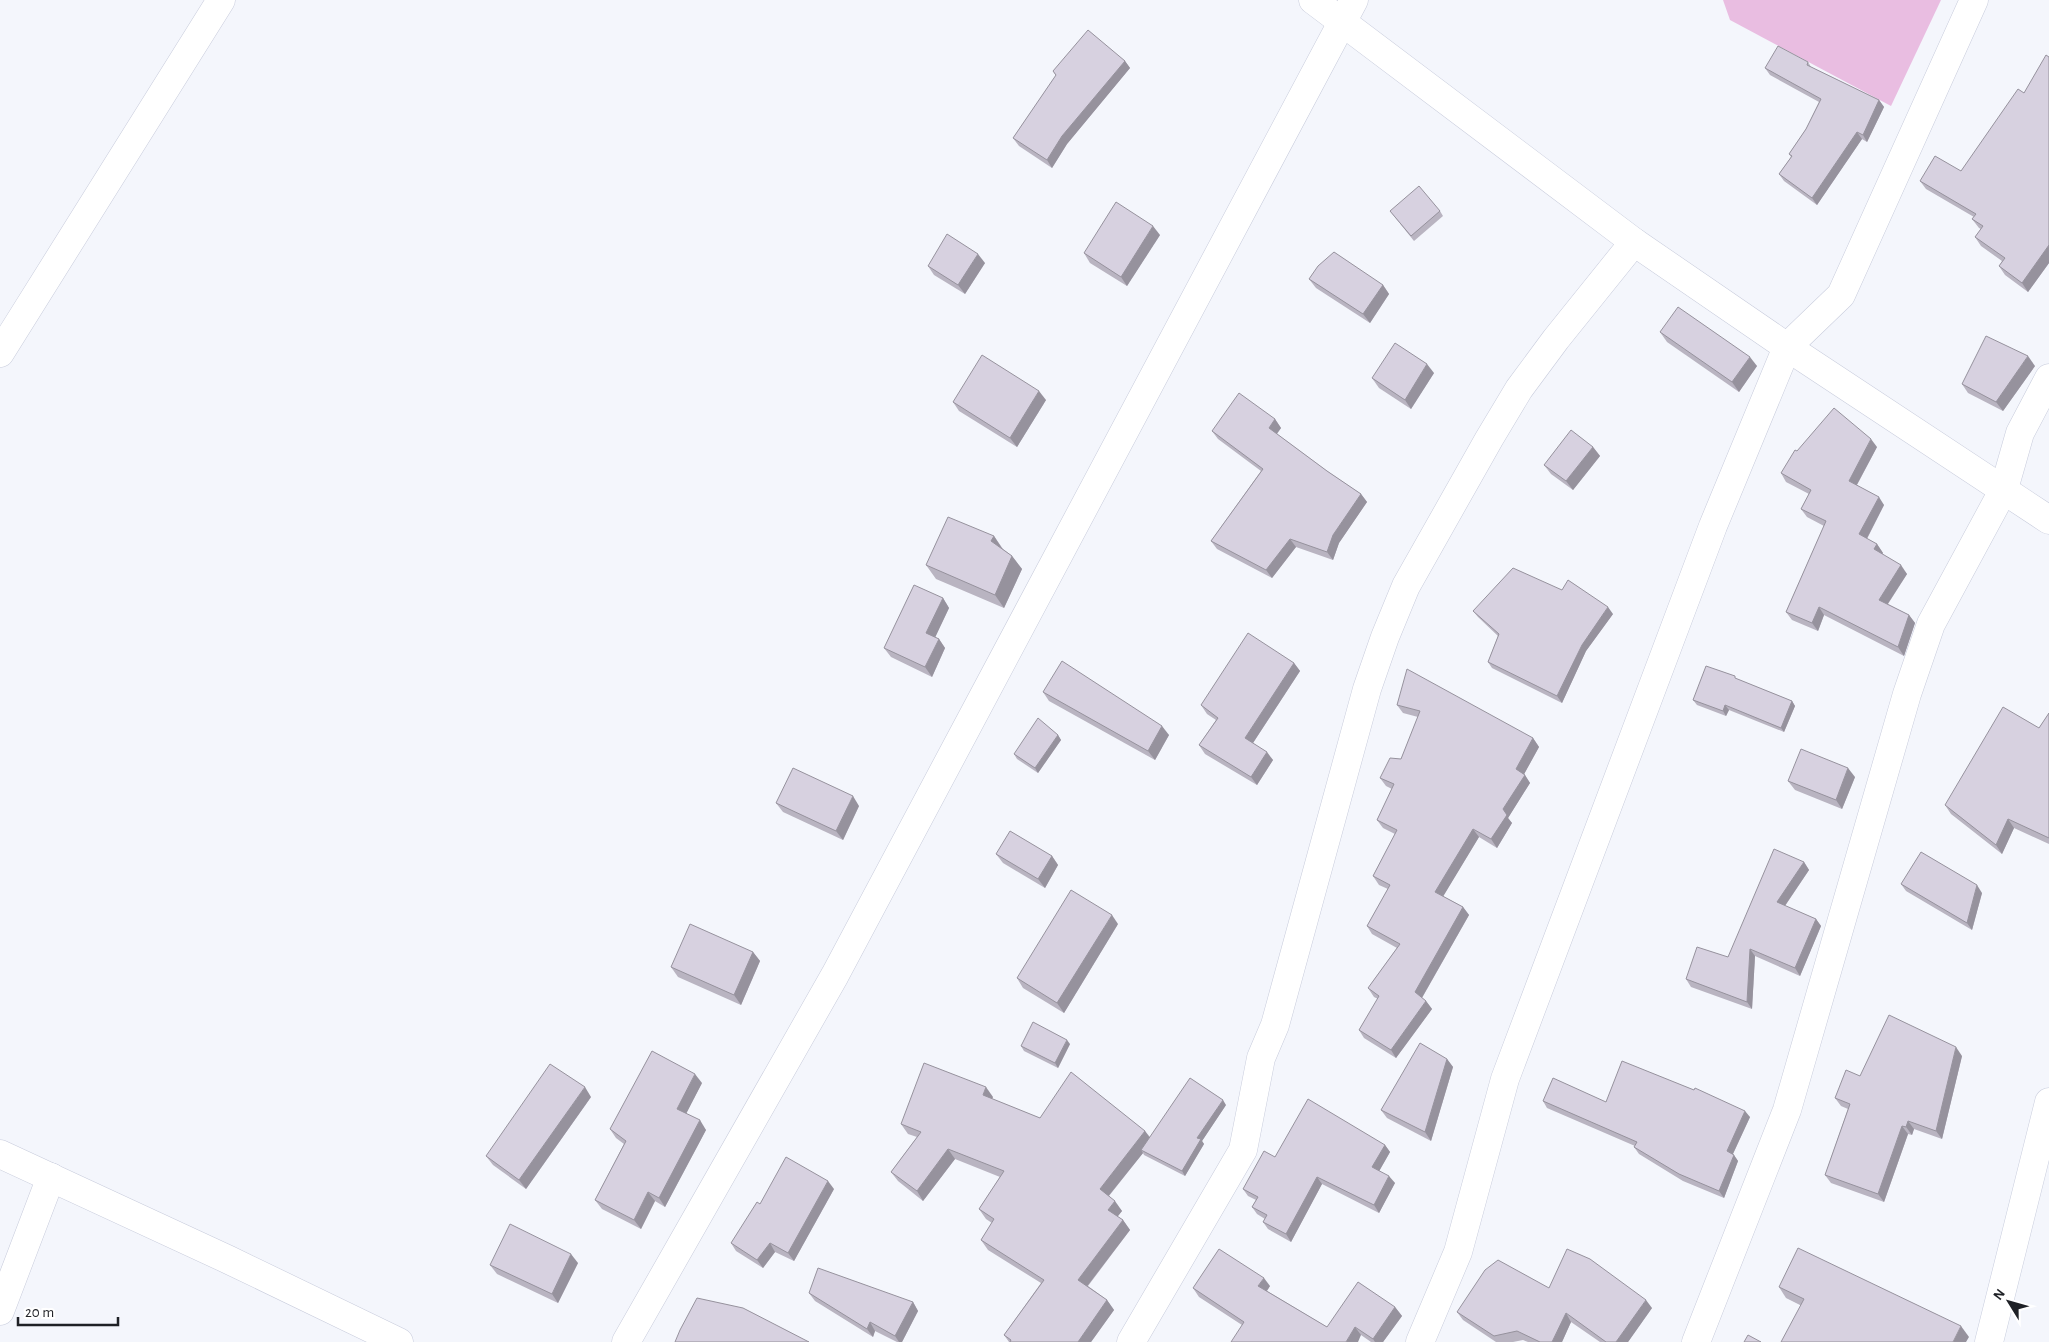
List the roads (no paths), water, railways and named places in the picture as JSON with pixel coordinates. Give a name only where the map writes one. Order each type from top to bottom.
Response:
[{"type":"street","points":[[0,353],[221,0]]},
{"type":"street","points":[[1313,0],[1348,11],[1634,242],[1787,348],[2049,520]]},
{"type":"street","points":[[1420,1342],[1458,1252],[1505,1080],[1713,526],[1787,348],[1841,295],[1974,0]]},
{"type":"street","points":[[626,1342],[840,966],[1348,11]]},
{"type":"street","points":[[1131,1342],[1243,1150],[1261,1058],[1275,1025],[1367,689],[1385,637],[1406,586],[1519,389],[1556,339],[1634,242]]},
{"type":"street","points":[[1696,1342],[1787,1110],[1908,694],[1931,624],[2004,489],[2020,433],[2049,378]]},
{"type":"street","points":[[1989,1342],[2049,1102]]},
{"type":"street","points":[[0,1154],[229,1260],[399,1342]]},
{"type":"street","points":[[0,1311],[50,1177]]}]
